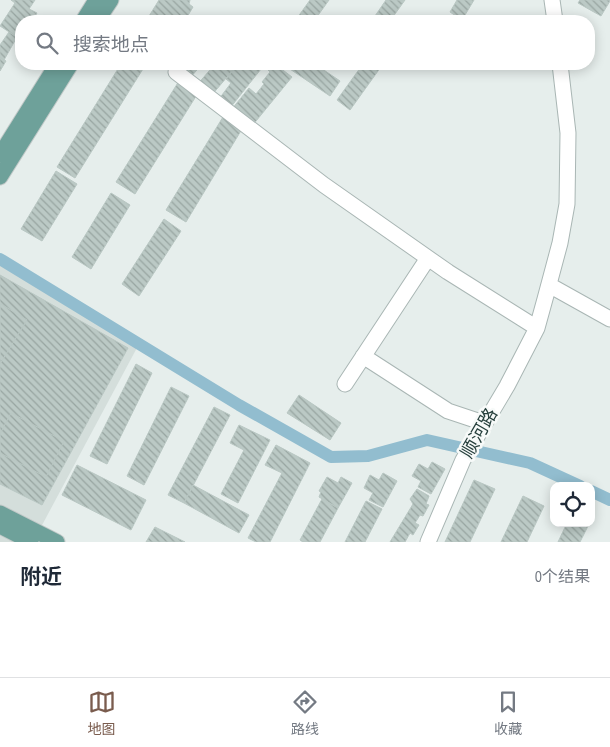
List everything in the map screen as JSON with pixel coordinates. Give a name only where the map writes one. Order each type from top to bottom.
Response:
[{"type":"main road","points":[[87,15],[96,0]]},
{"type":"main road","points":[[102,15],[111,0]]},
{"type":"main road","points":[[0,155],[53,70]]},
{"type":"main road","points":[[0,177],[67,70]]},
{"type":"main road","points":[[0,513],[57,542]]},
{"type":"main road","points":[[0,526],[31,542]]},
{"type":"street","points":[[552,0],[554,15]]},
{"type":"street","name":"顺河路","points":[[428,542],[462,460],[507,386],[537,328],[560,243],[566,204],[568,133],[561,70]]},
{"type":"street","points":[[176,72],[324,185],[428,258],[537,328]]},
{"type":"street","points":[[345,384],[428,258]]},
{"type":"street","points":[[549,285],[610,319]]},
{"type":"street","points":[[363,356],[448,411],[483,426]]},
{"type":"shaded area","points":[[0,259],[139,344],[33,542],[0,542]]},
{"type":"building","points":[[11,0],[35,0],[29,9],[37,13],[36,15],[15,15],[15,36],[0,26],[15,3]]},
{"type":"building","points":[[159,0],[190,0],[189,4],[193,7],[188,15],[150,15]]},
{"type":"building","points":[[310,0],[329,0],[318,15],[299,15]]},
{"type":"building","points":[[386,0],[405,0],[394,15],[376,15]]},
{"type":"building","points":[[457,0],[474,0],[465,15],[454,15],[450,12]]},
{"type":"building","points":[[580,0],[610,1],[601,16],[578,3]]},
{"type":"building","points":[[9,32],[15,36],[15,41],[4,60],[0,57],[0,45]]},
{"type":"building","points":[[0,57],[6,61],[0,71]]},
{"type":"building","points":[[117,70],[142,70],[75,178],[57,167]]},
{"type":"building","points":[[181,70],[197,70],[190,78]]},
{"type":"building","points":[[210,70],[233,70],[211,96],[197,85]]},
{"type":"building","points":[[233,70],[260,70],[230,108],[219,99],[231,83],[226,79]]},
{"type":"building","points":[[268,70],[283,70],[292,77],[252,126],[232,109],[249,88],[256,94],[270,72]]},
{"type":"building","points":[[291,70],[324,70],[340,81],[330,96]]},
{"type":"building","points":[[359,70],[379,70],[350,110],[337,100]]},
{"type":"building","points":[[179,81],[198,93],[135,194],[116,182]]},
{"type":"building","points":[[223,117],[242,129],[186,222],[166,210]]},
{"type":"building","points":[[56,171],[77,184],[42,241],[21,229]]},
{"type":"building","points":[[111,193],[130,205],[91,269],[72,257]]},
{"type":"building","points":[[164,219],[181,231],[139,296],[122,284]]},
{"type":"building","points":[[0,275],[128,348],[42,505],[0,484]]},
{"type":"building","points":[[1,304],[27,320],[0,364],[0,306]]},
{"type":"building","points":[[136,364],[152,373],[107,464],[90,456]]},
{"type":"building","points":[[171,387],[189,396],[144,485],[127,476]]},
{"type":"building","points":[[299,395],[341,423],[330,440],[287,413]]},
{"type":"building","points":[[214,407],[230,415],[184,503],[168,495]]},
{"type":"building","points":[[11,413],[64,441],[46,477],[0,453],[0,434]]},
{"type":"building","points":[[239,425],[270,440],[238,503],[221,494],[244,450],[230,443]]},
{"type":"building","points":[[276,445],[310,463],[270,542],[256,542],[248,538],[282,473],[265,465]]},
{"type":"building","points":[[432,462],[445,469],[431,494],[418,487],[421,481],[412,476],[419,464],[428,469]]},
{"type":"building","points":[[77,465],[146,500],[131,530],[62,495]]},
{"type":"building","points":[[383,473],[397,481],[383,507],[369,500],[373,493],[364,488],[370,475],[379,480]]},
{"type":"building","points":[[327,477],[338,483],[341,477],[352,483],[338,508],[319,497],[321,492],[319,491]]},
{"type":"building","points":[[474,480],[495,489],[470,542],[445,542]]},
{"type":"building","points":[[193,485],[249,515],[239,533],[184,503]]},
{"type":"building","points":[[417,489],[429,496],[426,504],[429,505],[423,516],[420,515],[415,523],[419,525],[413,535],[410,533],[405,542],[390,542],[413,504],[410,499]]},
{"type":"building","points":[[523,496],[544,506],[527,542],[501,542]]},
{"type":"building","points":[[322,499],[338,508],[320,542],[303,542],[300,540]]},
{"type":"building","points":[[366,501],[382,509],[365,542],[345,542]]},
{"type":"building","points":[[155,527],[185,542],[146,542]]},
{"type":"building","points":[[565,527],[588,527],[580,542],[558,542]]},
{"type":"waterway","points":[[0,259],[239,405],[331,457],[368,456],[427,440],[530,463],[571,482]]},
{"type":"waterway","points":[[595,493],[610,500]]}]
